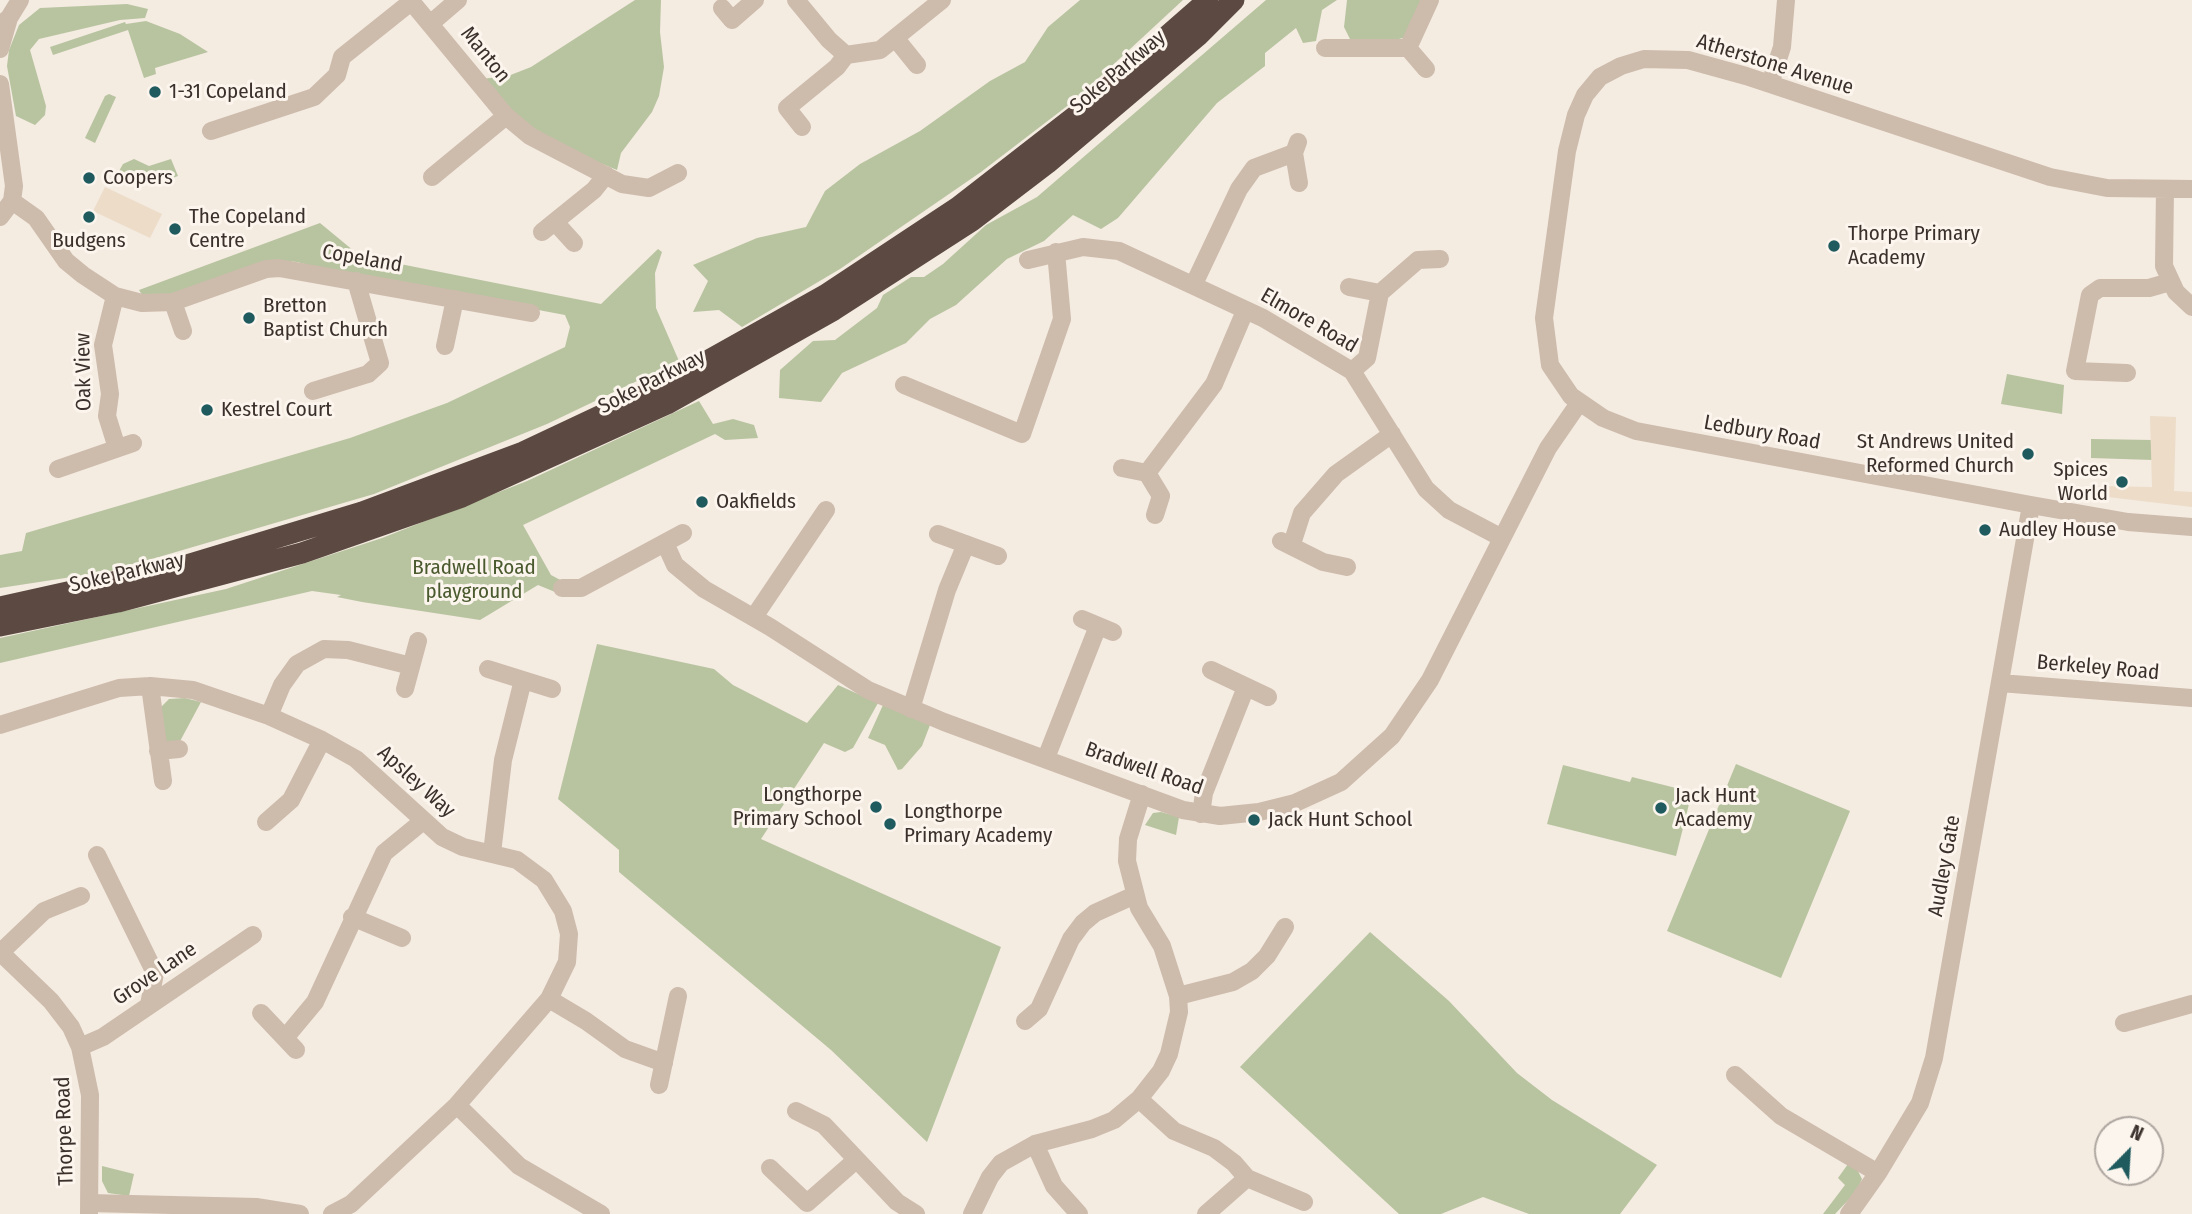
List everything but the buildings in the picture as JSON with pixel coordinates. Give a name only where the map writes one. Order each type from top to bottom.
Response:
[{"type":"highway","name":"Soke Parkway","points":[[0,607],[180,567],[362,512],[523,452],[659,388],[825,295],[958,207],[1079,113],[1208,0]]},
{"type":"highway","name":"Soke Parkway","points":[[0,626],[118,602],[302,553],[462,497],[667,404],[834,310],[972,220],[1048,163],[1198,36],[1234,0]]},
{"type":"street","name":"Manton","points":[[430,24],[458,0]]},
{"type":"street","points":[[722,8],[732,20],[755,0]]},
{"type":"street","points":[[796,0],[829,40],[846,55]]},
{"type":"street","points":[[802,127],[787,108],[837,67],[846,55],[880,50],[942,0]]},
{"type":"street","points":[[1408,48],[1430,0]]},
{"type":"street","points":[[1770,84],[1782,47],[1786,0]]},
{"type":"street","name":"Manton","points":[[211,131],[314,97],[337,75],[342,57],[410,1],[506,116],[530,136],[622,184],[649,188],[678,173]]},
{"type":"street","points":[[0,49],[16,10]]},
{"type":"street","points":[[896,39],[917,65]]},
{"type":"street","points":[[1334,42],[1408,48],[1426,69]]},
{"type":"street","name":"Atherstone Avenue","points":[[1580,403],[1563,385],[1550,365],[1544,318],[1567,151],[1585,95],[1610,71],[1644,59],[1688,60],[1770,84],[2050,177],[2107,188],[2192,189]]},
{"type":"street","points":[[0,84],[13,173],[12,201],[0,217]]},
{"type":"street","name":"Manton","points":[[432,177],[506,116]]},
{"type":"street","points":[[1194,284],[1239,189],[1254,168],[1296,148],[1299,183]]},
{"type":"street","points":[[574,243],[548,227],[594,190],[606,175]]},
{"type":"street","points":[[2165,189],[2164,266],[2170,282],[2192,307]]},
{"type":"street","name":"Copeland","points":[[12,201],[36,218],[66,261],[116,296],[142,303],[173,302],[266,270],[293,270],[531,313]]},
{"type":"street","name":"Elmore Road","points":[[1028,260],[1083,247],[1119,251],[1194,284],[1352,371],[1426,489],[1449,510],[1502,538]]},
{"type":"street","points":[[904,385],[1022,434],[1062,319],[1056,252]]},
{"type":"street","points":[[1352,371],[1367,358],[1380,293],[1418,260],[1440,259]]},
{"type":"street","points":[[313,391],[368,374],[380,363],[356,281]]},
{"type":"street","points":[[2127,373],[2075,371],[2090,295],[2100,289],[2148,288],[2170,282]]},
{"type":"street","points":[[1349,287],[1380,293]]},
{"type":"street","name":"Oak View","points":[[58,469],[125,445],[107,416],[110,394],[103,345],[116,296]]},
{"type":"street","points":[[445,346],[455,299]]},
{"type":"street","points":[[173,302],[183,331]]},
{"type":"street","points":[[1147,473],[1214,384],[1245,311]]},
{"type":"street","name":"Ledbury Road","points":[[1580,403],[1618,425],[1655,436],[2128,522],[2192,527]]},
{"type":"street","name":"Bradwell Road","points":[[665,543],[675,565],[691,579],[858,685],[911,709],[1142,794],[1201,814],[1231,816],[1295,803],[1341,782],[1370,759],[1392,736],[1430,680],[1553,438],[1580,403]]},
{"type":"street","points":[[1348,567],[1322,562],[1286,542],[1302,513],[1336,474],[1392,434]]},
{"type":"street","points":[[1122,468],[1147,473],[1161,496],[1156,514]]},
{"type":"street","name":"Audley Gate","points":[[1849,1214],[1878,1174],[1920,1103],[1934,1058],[2031,505]]},
{"type":"street","points":[[754,617],[826,510]]},
{"type":"street","points":[[562,588],[581,588],[683,533]]},
{"type":"street","points":[[938,534],[998,556]]},
{"type":"street","points":[[911,709],[947,590],[966,544]]},
{"type":"street","points":[[1046,758],[1098,625]]},
{"type":"street","points":[[405,688],[418,641]]},
{"type":"street","points":[[269,716],[282,685],[297,664],[324,649],[348,650],[411,666]]},
{"type":"street","points":[[488,669],[552,689]]},
{"type":"street","points":[[1211,670],[1268,697]]},
{"type":"street","points":[[492,853],[503,760],[523,680]]},
{"type":"street","name":"Berkeley Road","points":[[2000,683],[2192,698]]},
{"type":"street","points":[[150,686],[163,780]]},
{"type":"street","name":"Apsley Way","points":[[0,725],[119,688],[150,686],[193,690],[269,716],[323,740],[356,759],[442,837],[463,847],[516,860],[544,880],[563,911],[569,934],[567,962],[549,999],[457,1105],[351,1203],[332,1214]]},
{"type":"street","points":[[1201,814],[1204,793],[1246,687]]},
{"type":"street","points":[[266,822],[291,800],[323,740]]},
{"type":"street","points":[[158,751],[179,749]]},
{"type":"street","points":[[972,1214],[990,1177],[1002,1163],[1035,1144],[1103,1125],[1139,1098],[1161,1071],[1169,1054],[1179,1012],[1178,996],[1162,946],[1135,895],[1127,861],[1128,839],[1142,794]]},
{"type":"street","points":[[261,1013],[290,1044],[315,1002],[352,917],[384,853],[424,821]]},
{"type":"street","points":[[97,855],[155,973],[149,1004]]},
{"type":"street","points":[[1025,1021],[1039,1009],[1071,939],[1083,923],[1095,913],[1135,895]]},
{"type":"street","points":[[1,956],[44,911],[81,896]]},
{"type":"street","points":[[352,917],[402,937]]},
{"type":"street","points":[[1178,996],[1233,982],[1252,971],[1267,956],[1286,923]]},
{"type":"street","name":"Grove Lane","points":[[80,1047],[103,1037],[253,934]]},
{"type":"street","name":"Thorpe Road","points":[[1,956],[51,1001],[71,1027],[80,1047],[90,1095],[89,1208]]},
{"type":"street","points":[[659,1085],[678,996]]},
{"type":"street","points":[[549,999],[625,1049],[664,1063]]},
{"type":"street","points":[[2124,1023],[2192,1004]]},
{"type":"street","points":[[1735,1075],[1781,1116],[1878,1174]]},
{"type":"street","points":[[1139,1098],[1174,1131],[1214,1148],[1234,1163],[1247,1178],[1304,1202]]},
{"type":"street","points":[[457,1105],[519,1166],[601,1214]]},
{"type":"street","points":[[796,1111],[824,1125],[897,1202],[916,1214]]},
{"type":"street","points":[[1035,1144],[1054,1186],[1079,1214]]},
{"type":"street","points":[[770,1168],[807,1203],[856,1160]]},
{"type":"street","points":[[1206,1214],[1247,1178]]},
{"type":"street","points":[[89,1208],[256,1207],[300,1214]]},
{"type":"green space","points":[[635,0],[661,0],[660,32],[664,67],[659,96],[652,112],[621,153],[617,170],[551,143],[527,126],[481,79],[508,76],[531,67]]},
{"type":"green space","points":[[1080,0],[1183,0],[1075,100],[981,172],[840,269],[742,327],[719,310],[693,312],[708,281],[693,265],[757,238],[806,227],[825,191],[860,164],[920,131],[990,81],[1025,62],[1048,27]]},
{"type":"green space","points":[[1266,0],[1337,0],[1322,10],[1316,41],[1303,43],[1296,28],[1265,53],[1265,66],[1217,103],[1118,218],[1101,229],[1073,215],[1044,241],[1007,259],[956,305],[930,319],[906,343],[842,373],[821,402],[779,398],[780,370],[813,341],[835,340],[877,308],[883,295],[911,277],[924,277],[943,264],[986,225],[1037,197]]},
{"type":"green space","points":[[1347,0],[1422,0],[1409,30],[1403,38],[1395,40],[1350,39],[1344,27]]},
{"type":"green space","points":[[127,4],[148,9],[145,18],[120,20],[39,39],[30,50],[46,106],[45,115],[35,125],[16,116],[7,66],[9,50],[19,25],[40,8]]},
{"type":"green space","points":[[146,21],[180,34],[208,52],[155,68],[156,74],[144,78],[128,30],[53,55],[50,47],[125,22]]},
{"type":"green space","points":[[109,94],[116,97],[95,143],[85,138],[105,96]]},
{"type":"green space","points":[[134,159],[149,166],[171,159],[178,176],[151,186],[119,171],[123,164]]},
{"type":"green space","points":[[320,223],[360,256],[601,304],[658,249],[662,252],[655,273],[656,308],[679,361],[547,424],[374,494],[111,571],[0,588],[0,555],[22,551],[26,533],[350,438],[447,403],[565,347],[570,327],[565,315],[331,271],[297,262],[277,260],[201,289],[144,298],[139,290]]},
{"type":"green space","points":[[2007,374],[2064,385],[2062,414],[2001,404]]},
{"type":"green space","name":"Bradwell Road playground","points":[[699,401],[713,424],[733,419],[754,425],[758,438],[725,440],[715,434],[523,525],[551,575],[564,582],[560,594],[538,585],[480,620],[362,602],[337,597],[341,595],[312,591],[0,663],[0,638],[226,589],[382,538],[527,481]]},
{"type":"green space","points":[[2091,439],[2153,440],[2153,460],[2091,458]]},
{"type":"green space","points":[[597,644],[714,669],[733,685],[807,723],[838,685],[878,703],[853,748],[845,752],[824,743],[761,839],[1001,947],[927,1142],[831,1050],[619,872],[619,850],[558,799]]},
{"type":"green space","points":[[185,698],[201,702],[178,745],[165,744],[159,715],[162,706],[169,699]]},
{"type":"green space","points":[[883,705],[930,725],[922,746],[902,769],[898,770],[885,745],[868,738]]},
{"type":"green space","points":[[1736,764],[1850,811],[1781,978],[1667,931]]},
{"type":"green space","points":[[1563,765],[1630,782],[1632,777],[1692,792],[1676,856],[1547,824]]},
{"type":"green space","points":[[1161,812],[1179,817],[1176,835],[1145,825],[1153,813]]},
{"type":"green space","points":[[1370,932],[1449,1001],[1517,1073],[1552,1100],[1657,1165],[1620,1214],[1529,1214],[1483,1197],[1441,1214],[1399,1214],[1240,1067]]},
{"type":"green space","points":[[1848,1164],[1857,1169],[1862,1179],[1856,1192],[1835,1214],[1823,1214],[1845,1185],[1838,1178]]},
{"type":"green space","points":[[102,1166],[134,1174],[129,1196],[108,1193],[102,1181]]},
{"type":"shaded area","points":[[105,187],[162,214],[150,238],[93,211]]},
{"type":"shaded area","points":[[2150,416],[2176,417],[2174,491],[2192,492],[2192,507],[2108,497],[2097,489],[2096,486],[2152,487]]},
{"type":"place","name":"1-31 Copeland","points":[[155,92]]},
{"type":"place","name":"Coopers","points":[[89,178]]},
{"type":"place","name":"Budgens","points":[[89,217]]},
{"type":"place","name":"The Copeland Centre","points":[[175,229]]},
{"type":"place","name":"Thorpe Primary Academy","points":[[1834,246]]},
{"type":"place","name":"Bretton Baptist Church","points":[[249,318]]},
{"type":"place","name":"Kestrel Court","points":[[207,410]]},
{"type":"place","name":"St Andrews United Reformed Church","points":[[2028,454]]},
{"type":"place","name":"Spices World","points":[[2122,482]]},
{"type":"place","name":"Oakfields","points":[[702,502]]},
{"type":"place","name":"Audley House","points":[[1985,530]]},
{"type":"place","name":"Longthorpe Primary School","points":[[876,807]]},
{"type":"place","name":"Jack Hunt Academy","points":[[1661,808]]},
{"type":"place","name":"Jack Hunt School","points":[[1254,820]]},
{"type":"place","name":"Longthorpe Primary Academy","points":[[890,824]]}]
